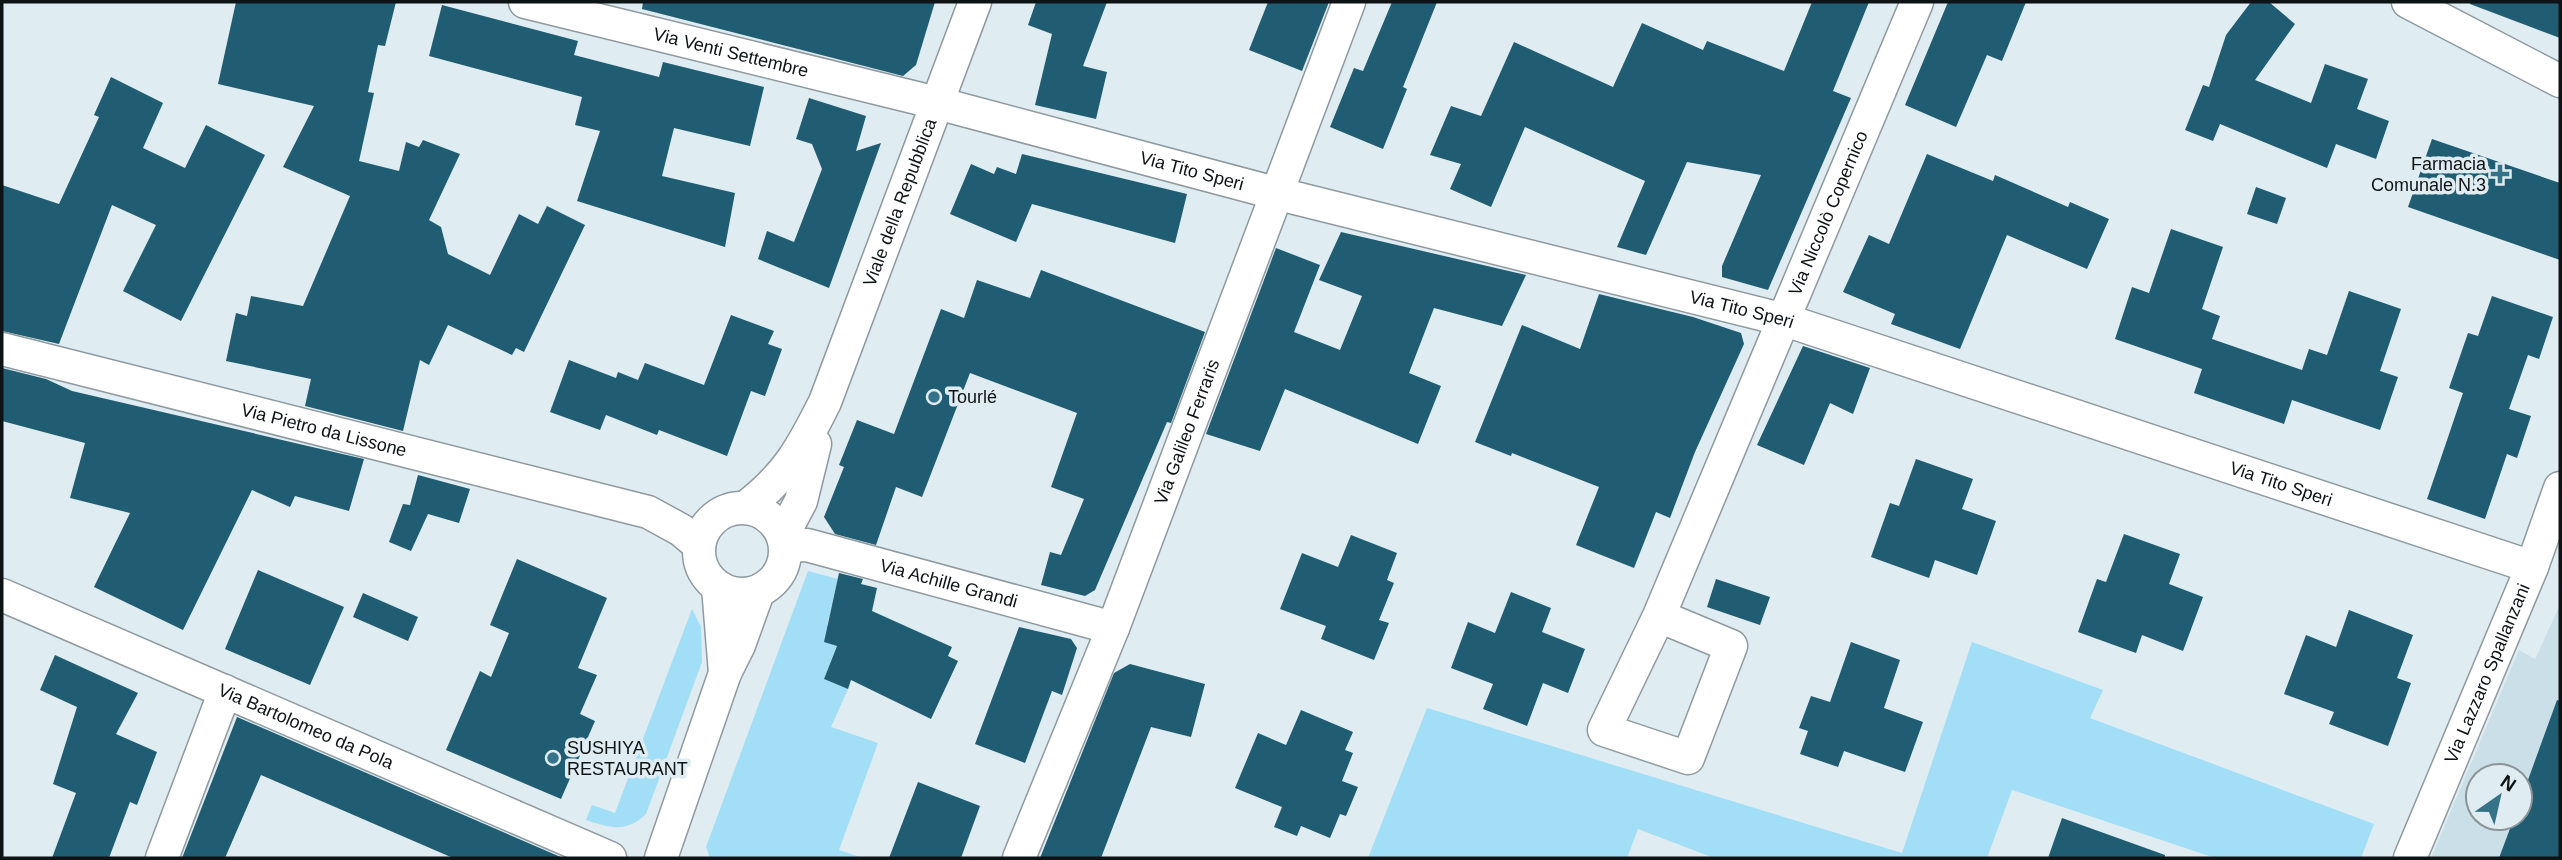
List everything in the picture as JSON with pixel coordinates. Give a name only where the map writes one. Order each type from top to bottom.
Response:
[{"type":"street","name":"Via Venti Settembre","points":[[525,2],[937,103]]},
{"type":"street","name":"Viale della Repubblica","points":[[661,858],[725,673],[739,645],[758,592],[776,578],[782,569],[784,540],[801,500],[825,402],[975,2]]},
{"type":"street","name":"Via Galileo Ferraris","points":[[1019,858],[1113,628],[1349,2]]},
{"type":"street","name":"Via Niccolò Copernico","points":[[1659,615],[1731,646],[1688,758],[1604,730],[1659,615],[1917,2]]},
{"type":"street","points":[[2407,2],[2560,81]]},
{"type":"street","name":"Via Tito Speri","points":[[937,103],[1275,193],[1785,320],[2532,567]]},
{"type":"street","name":"Via Pietro da Lissone","points":[[2,349],[648,512],[681,530],[699,545]]},
{"type":"street","name":"Viale della Repubblica","points":[[725,673],[718,587],[706,576],[700,561],[699,545],[705,527],[771,488],[793,462],[825,402]]},
{"type":"street","name":"Via Lazzaro Spallanzani","points":[[2410,858],[2532,567],[2560,488]]},
{"type":"street","name":"Via Pietro da Lissone","points":[[648,512],[694,509],[732,511]]},
{"type":"street","points":[[732,511],[768,516],[784,540]]},
{"type":"street","name":"Via Achille Grandi","points":[[784,540],[1113,628]]},
{"type":"street","points":[[718,587],[731,593],[758,592]]},
{"type":"street","name":"Via Bartolomeo da Pola","points":[[2,595],[610,858]]},
{"type":"street","points":[[162,858],[225,691]]},
{"type":"shaded area","points":[[808,571],[838,579],[827,625],[843,629],[824,679],[848,689],[831,727],[878,743],[839,850],[863,858],[710,858],[706,847]]},
{"type":"shaded area","points":[[2560,605],[2560,858],[2431,858],[2464,780],[2464,832],[2534,832],[2534,762],[2472,762],[2519,650],[2535,659]]},
{"type":"shaded area","points":[[692,609],[701,627],[702,662],[646,814],[632,824],[618,827],[586,820],[592,805],[615,813]]},
{"type":"shaded area","points":[[1972,642],[2103,690],[2090,718],[2374,824],[2361,858],[2215,858],[2012,790],[1987,858],[1714,858],[1638,829],[1627,858],[1368,858],[1427,708],[1902,853]]},
{"type":"building","points":[[236,2],[396,2],[385,46],[378,45],[368,92],[374,93],[359,161],[399,171],[406,142],[419,147],[423,140],[460,154],[429,220],[441,227],[448,254],[490,275],[519,214],[538,224],[547,206],[585,225],[524,352],[516,348],[512,355],[448,325],[429,365],[420,360],[403,431],[305,406],[311,379],[226,361],[236,313],[247,316],[251,296],[303,306],[350,196],[283,167],[314,106],[218,84]]},
{"type":"building","points":[[643,2],[935,2],[916,65],[903,76],[642,9]]},
{"type":"building","points":[[1036,2],[1107,2],[1083,66],[1107,72],[1096,119],[1035,105],[1052,34],[1028,25]]},
{"type":"building","points":[[1268,2],[1329,2],[1302,71],[1249,50]]},
{"type":"building","points":[[1392,2],[1437,2],[1403,87],[1407,89],[1383,149],[1330,127],[1354,68],[1363,71]]},
{"type":"building","points":[[1812,2],[1869,2],[1833,91],[1851,98],[1768,290],[1722,277],[1722,266],[1761,175],[1687,162],[1646,255],[1617,247],[1645,181],[1525,127],[1491,207],[1450,189],[1461,164],[1430,155],[1451,106],[1481,116],[1514,42],[1613,87],[1642,23],[1703,50],[1707,41],[1784,71]]},
{"type":"building","points":[[1948,2],[2026,2],[2002,61],[1987,55],[1956,127],[1905,105]]},
{"type":"building","points":[[2251,2],[2269,2],[2295,24],[2255,80],[2311,103],[2325,64],[2368,79],[2357,109],[2389,121],[2376,159],[2336,144],[2327,168],[2220,124],[2213,141],[2185,130],[2203,85],[2209,87],[2226,35]]},
{"type":"building","points":[[2560,2],[2560,38],[2470,4]]},
{"type":"building","points":[[442,5],[578,41],[574,55],[659,77],[663,62],[764,87],[750,146],[674,128],[662,176],[735,193],[725,247],[577,201],[600,131],[575,125],[582,97],[429,56]]},
{"type":"building","points":[[111,77],[163,103],[143,148],[185,168],[206,125],[265,155],[181,321],[123,291],[156,225],[112,205],[59,344],[2,331],[2,185],[59,204],[99,117],[94,115]]},
{"type":"building","points":[[809,98],[866,116],[856,151],[881,143],[829,288],[758,259],[767,231],[794,242],[822,169],[812,144],[796,139]]},
{"type":"building","points":[[2432,139],[2560,183],[2560,260],[2408,207]]},
{"type":"building","points":[[1022,154],[1187,194],[1175,243],[1032,204],[1016,242],[950,214],[971,164],[994,174],[997,167],[1016,174]]},
{"type":"building","points":[[1927,154],[1993,181],[1995,175],[2068,207],[2070,202],[2109,219],[2087,269],[2007,235],[1960,349],[1891,324],[1895,314],[1843,292],[1869,235],[1889,244]]},
{"type":"building","points":[[2256,187],[2286,198],[2277,224],[2247,214]]},
{"type":"building","points":[[2171,229],[2223,247],[2202,309],[2220,316],[2212,339],[2302,370],[2309,349],[2327,355],[2349,291],[2401,309],[2380,371],[2398,377],[2380,430],[2292,400],[2284,424],[2194,393],[2202,369],[2115,339],[2132,287],[2149,293]]},
{"type":"building","points":[[1341,232],[1526,275],[1502,326],[1434,308],[1409,373],[1441,386],[1418,444],[1285,389],[1260,451],[1206,434],[1276,248],[1320,265],[1294,332],[1340,350],[1362,296],[1319,280]]},
{"type":"building","points":[[1041,270],[1205,332],[1171,423],[1167,422],[1095,590],[1085,596],[1041,585],[1050,552],[1061,555],[1084,499],[1051,487],[1077,413],[970,373],[922,497],[896,487],[876,545],[835,534],[824,517],[844,467],[839,465],[857,420],[894,434],[941,309],[964,318],[977,280],[1030,298]]},
{"type":"building","points":[[1599,294],[1693,317],[1741,333],[1744,344],[1695,452],[1670,518],[1656,512],[1634,568],[1576,545],[1599,487],[1512,453],[1511,456],[1475,442],[1522,325],[1580,349]]},
{"type":"building","points":[[2492,296],[2553,317],[2539,359],[2528,355],[2509,409],[2531,416],[2517,458],[2507,454],[2485,519],[2427,499],[2463,393],[2449,388],[2468,333],[2478,336]]},
{"type":"building","points":[[731,315],[774,331],[768,344],[782,349],[765,396],[751,391],[727,456],[659,430],[657,435],[606,415],[600,430],[550,412],[569,360],[616,378],[618,372],[638,380],[645,363],[704,385]]},
{"type":"building","points":[[1803,346],[1870,368],[1853,414],[1830,403],[1804,465],[1757,445]]},
{"type":"building","points":[[2,368],[46,379],[72,391],[364,459],[349,511],[295,496],[290,507],[252,490],[183,630],[94,587],[130,513],[70,498],[85,443],[2,421]]},
{"type":"building","points":[[1916,459],[1973,479],[1962,509],[1996,521],[1977,575],[1935,560],[1929,578],[1871,557],[1890,503],[1899,506]]},
{"type":"building","points":[[418,475],[470,489],[459,523],[428,514],[411,551],[389,542],[403,504],[410,505]]},
{"type":"building","points":[[2124,534],[2180,554],[2169,584],[2203,597],[2183,651],[2142,635],[2136,653],[2078,632],[2097,579],[2106,582]]},
{"type":"building","points":[[1351,535],[1397,553],[1387,580],[1394,583],[1379,620],[1389,623],[1374,660],[1321,639],[1326,626],[1280,609],[1302,553],[1338,567]]},
{"type":"building","points":[[517,559],[607,598],[578,668],[597,675],[580,714],[595,721],[561,799],[446,750],[480,671],[491,677],[509,633],[490,625]]},
{"type":"building","points":[[258,570],[344,607],[310,685],[225,649]]},
{"type":"building","points":[[839,573],[863,579],[861,584],[877,588],[872,611],[952,647],[948,656],[958,661],[931,719],[851,680],[848,689],[824,679],[837,646],[824,642]]},
{"type":"building","points":[[1716,579],[1770,597],[1760,625],[1707,607]]},
{"type":"building","points":[[1511,592],[1551,608],[1542,632],[1585,649],[1568,693],[1543,683],[1527,726],[1483,709],[1493,684],[1451,668],[1468,622],[1495,633]]},
{"type":"building","points":[[363,593],[418,617],[408,641],[353,617]]},
{"type":"building","points":[[2349,610],[2413,635],[2397,678],[2411,683],[2388,746],[2329,724],[2334,712],[2284,694],[2306,635],[2336,647]]},
{"type":"building","points":[[1019,627],[1071,639],[1077,648],[1062,695],[1052,691],[1025,763],[975,744]]},
{"type":"building","points":[[1851,642],[1900,660],[1884,708],[1923,722],[1905,772],[1844,751],[1838,767],[1800,754],[1808,731],[1799,728],[1811,696],[1830,702]]},
{"type":"building","points":[[55,655],[138,693],[116,734],[157,752],[137,805],[130,802],[109,858],[52,858],[76,793],[53,784],[77,707],[40,690]]},
{"type":"building","points":[[1130,664],[1205,684],[1191,737],[1151,727],[1101,858],[1040,858],[1114,673]]},
{"type":"building","points":[[2557,700],[2560,701],[2560,858],[2499,858],[2509,832],[2534,832],[2534,763]]},
{"type":"building","points":[[1301,710],[1353,732],[1345,750],[1353,753],[1342,781],[1358,787],[1346,816],[1340,814],[1330,838],[1301,826],[1297,836],[1274,827],[1282,807],[1235,788],[1258,733],[1286,745]]},
{"type":"building","points":[[237,717],[563,858],[453,858],[261,775],[225,858],[182,858]]},
{"type":"building","points":[[918,782],[980,806],[961,858],[889,858]]},
{"type":"building","points":[[2062,818],[2165,855],[2165,858],[2048,858]]},
{"type":"place","name":"Farmacia Comunale N.3","points":[[2500,174]]},
{"type":"place","name":"Tourlé","points":[[934,397]]},
{"type":"place","name":"SUSHIYA RESTAURANT","points":[[553,758]]}]
